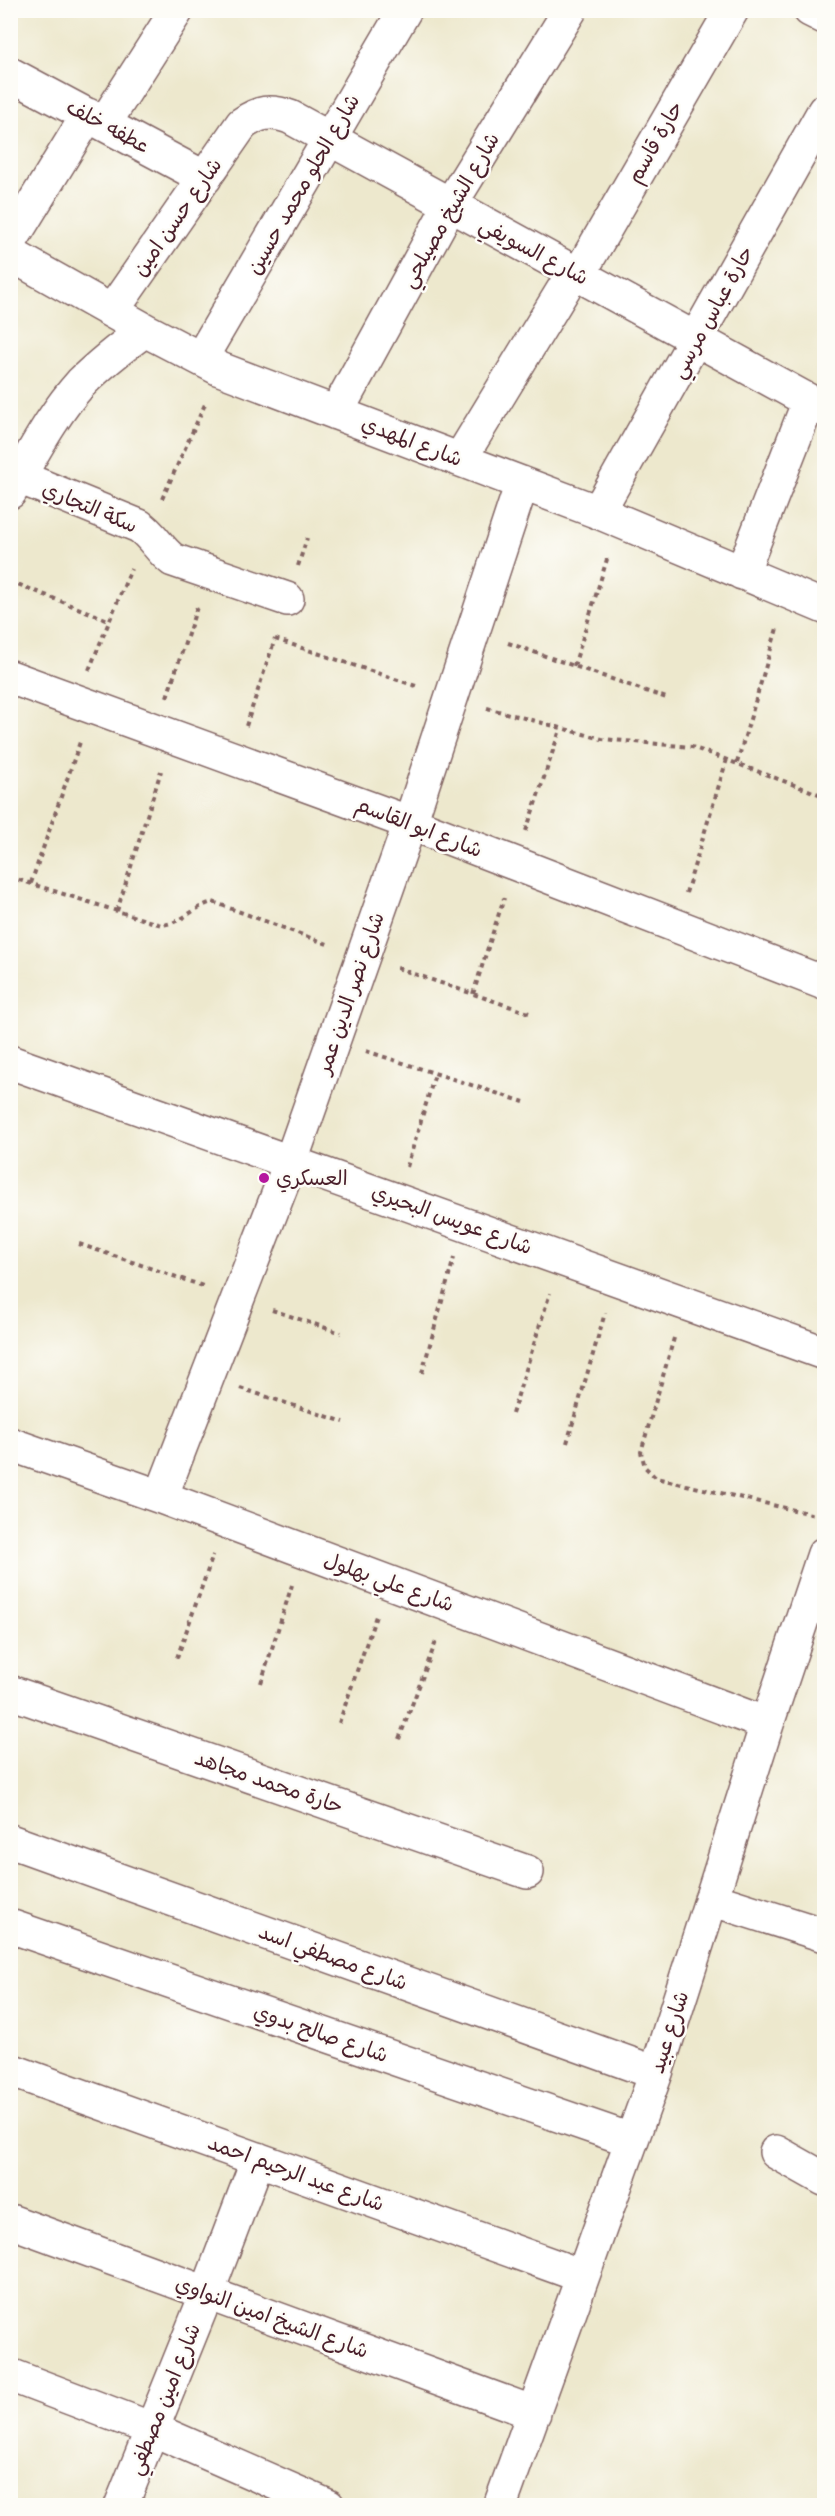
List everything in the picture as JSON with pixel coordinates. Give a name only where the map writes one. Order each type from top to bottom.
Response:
[{"type":"street","points":[[10,242],[177,10]]},
{"type":"street","name":"شارع الحلو محمد حسين","points":[[211,363],[329,139],[405,10]]},
{"type":"street","name":"شارع الشيخ مصيلحي","points":[[336,413],[450,205],[570,10]]},
{"type":"street","name":"حارة قاسم","points":[[460,459],[576,273],[732,10]]},
{"type":"street","points":[[810,10],[825,17]]},
{"type":"street","name":"عطفه خلف","points":[[10,74],[205,178]]},
{"type":"street","name":"شارع السويفي","points":[[242,124],[257,114],[274,111],[290,117],[820,404]]},
{"type":"street","name":"حارة عباس مرسي","points":[[608,516],[697,339],[825,111]]},
{"type":"street","name":"شارع حسن امين","points":[[112,311],[242,124]]},
{"type":"street","name":"شارع المهدي","points":[[10,254],[145,330],[211,363],[608,516],[788,592],[823,602]]},
{"type":"street","points":[[18,466],[81,384],[111,355],[145,330]]},
{"type":"street","points":[[742,573],[820,404]]},
{"type":"street","name":"سكة التجاري","points":[[18,466],[148,531],[163,553],[173,560],[287,599]]},
{"type":"street","name":"شارع نصر الدين عمر","points":[[161,1497],[291,1161],[410,823],[522,483]]},
{"type":"street","name":"شارع ابو القاسم","points":[[10,677],[410,823],[825,983]]},
{"type":"street","name":"شارع عويس البحيري","points":[[10,1062],[825,1353]]},
{"type":"street","name":"شارع علي بهلول","points":[[10,1444],[161,1497],[767,1724]]},
{"type":"street","name":"شارع عبيد","points":[[500,2505],[656,2073],[767,1724],[825,1554]]},
{"type":"street","name":"حارة محمد مجاهد","points":[[10,1692],[527,1872]]},
{"type":"street","name":"شارع مصطفي اسد","points":[[10,1841],[656,2073]]},
{"type":"street","points":[[711,1899],[825,1935]]},
{"type":"street","name":"شارع صالح بدوي","points":[[10,1926],[631,2140]]},
{"type":"street","name":"شارع عبد الرحيم احمد","points":[[10,2070],[582,2276]]},
{"type":"street","points":[[776,2152],[825,2180]]},
{"type":"street","name":"شارع امين مصطفي","points":[[121,2505],[207,2293],[258,2159]]},
{"type":"street","name":"شارع الشيخ امين النواوي","points":[[10,2221],[534,2413]]},
{"type":"street","points":[[10,2376],[152,2429],[328,2505]]},
{"type":"path","points":[[31,883],[108,620],[148,531],[211,363]]},
{"type":"path","points":[[574,666],[608,516]]},
{"type":"path","points":[[235,759],[307,538]]},
{"type":"path","points":[[117,911],[209,573]]},
{"type":"path","points":[[10,581],[108,620]]},
{"type":"path","points":[[737,763],[788,592]]},
{"type":"path","points":[[473,631],[669,699]]},
{"type":"path","points":[[275,639],[452,698],[602,740],[692,747],[823,796],[825,786]]},
{"type":"path","points":[[676,926],[727,759]]},
{"type":"path","points":[[10,877],[161,925],[175,924],[200,905],[213,902],[363,957],[529,1013]]},
{"type":"path","points":[[333,1041],[524,1102]]},
{"type":"path","points":[[398,1200],[435,1074]]},
{"type":"path","points":[[422,1373],[463,1223]]},
{"type":"path","points":[[512,1414],[560,1258]]},
{"type":"path","points":[[567,1443],[616,1278]]},
{"type":"path","points":[[685,1303],[641,1452],[645,1467],[656,1478],[825,1517]]},
{"type":"path","points":[[208,1377],[344,1422]]},
{"type":"path","points":[[177,1658],[225,1521]]},
{"type":"path","points":[[261,1683],[304,1550]]},
{"type":"path","points":[[339,1724],[388,1581]]},
{"type":"path","points":[[399,1739],[450,1604]]},
{"type":"place","name":"العسكري","points":[[264,1178]]}]
